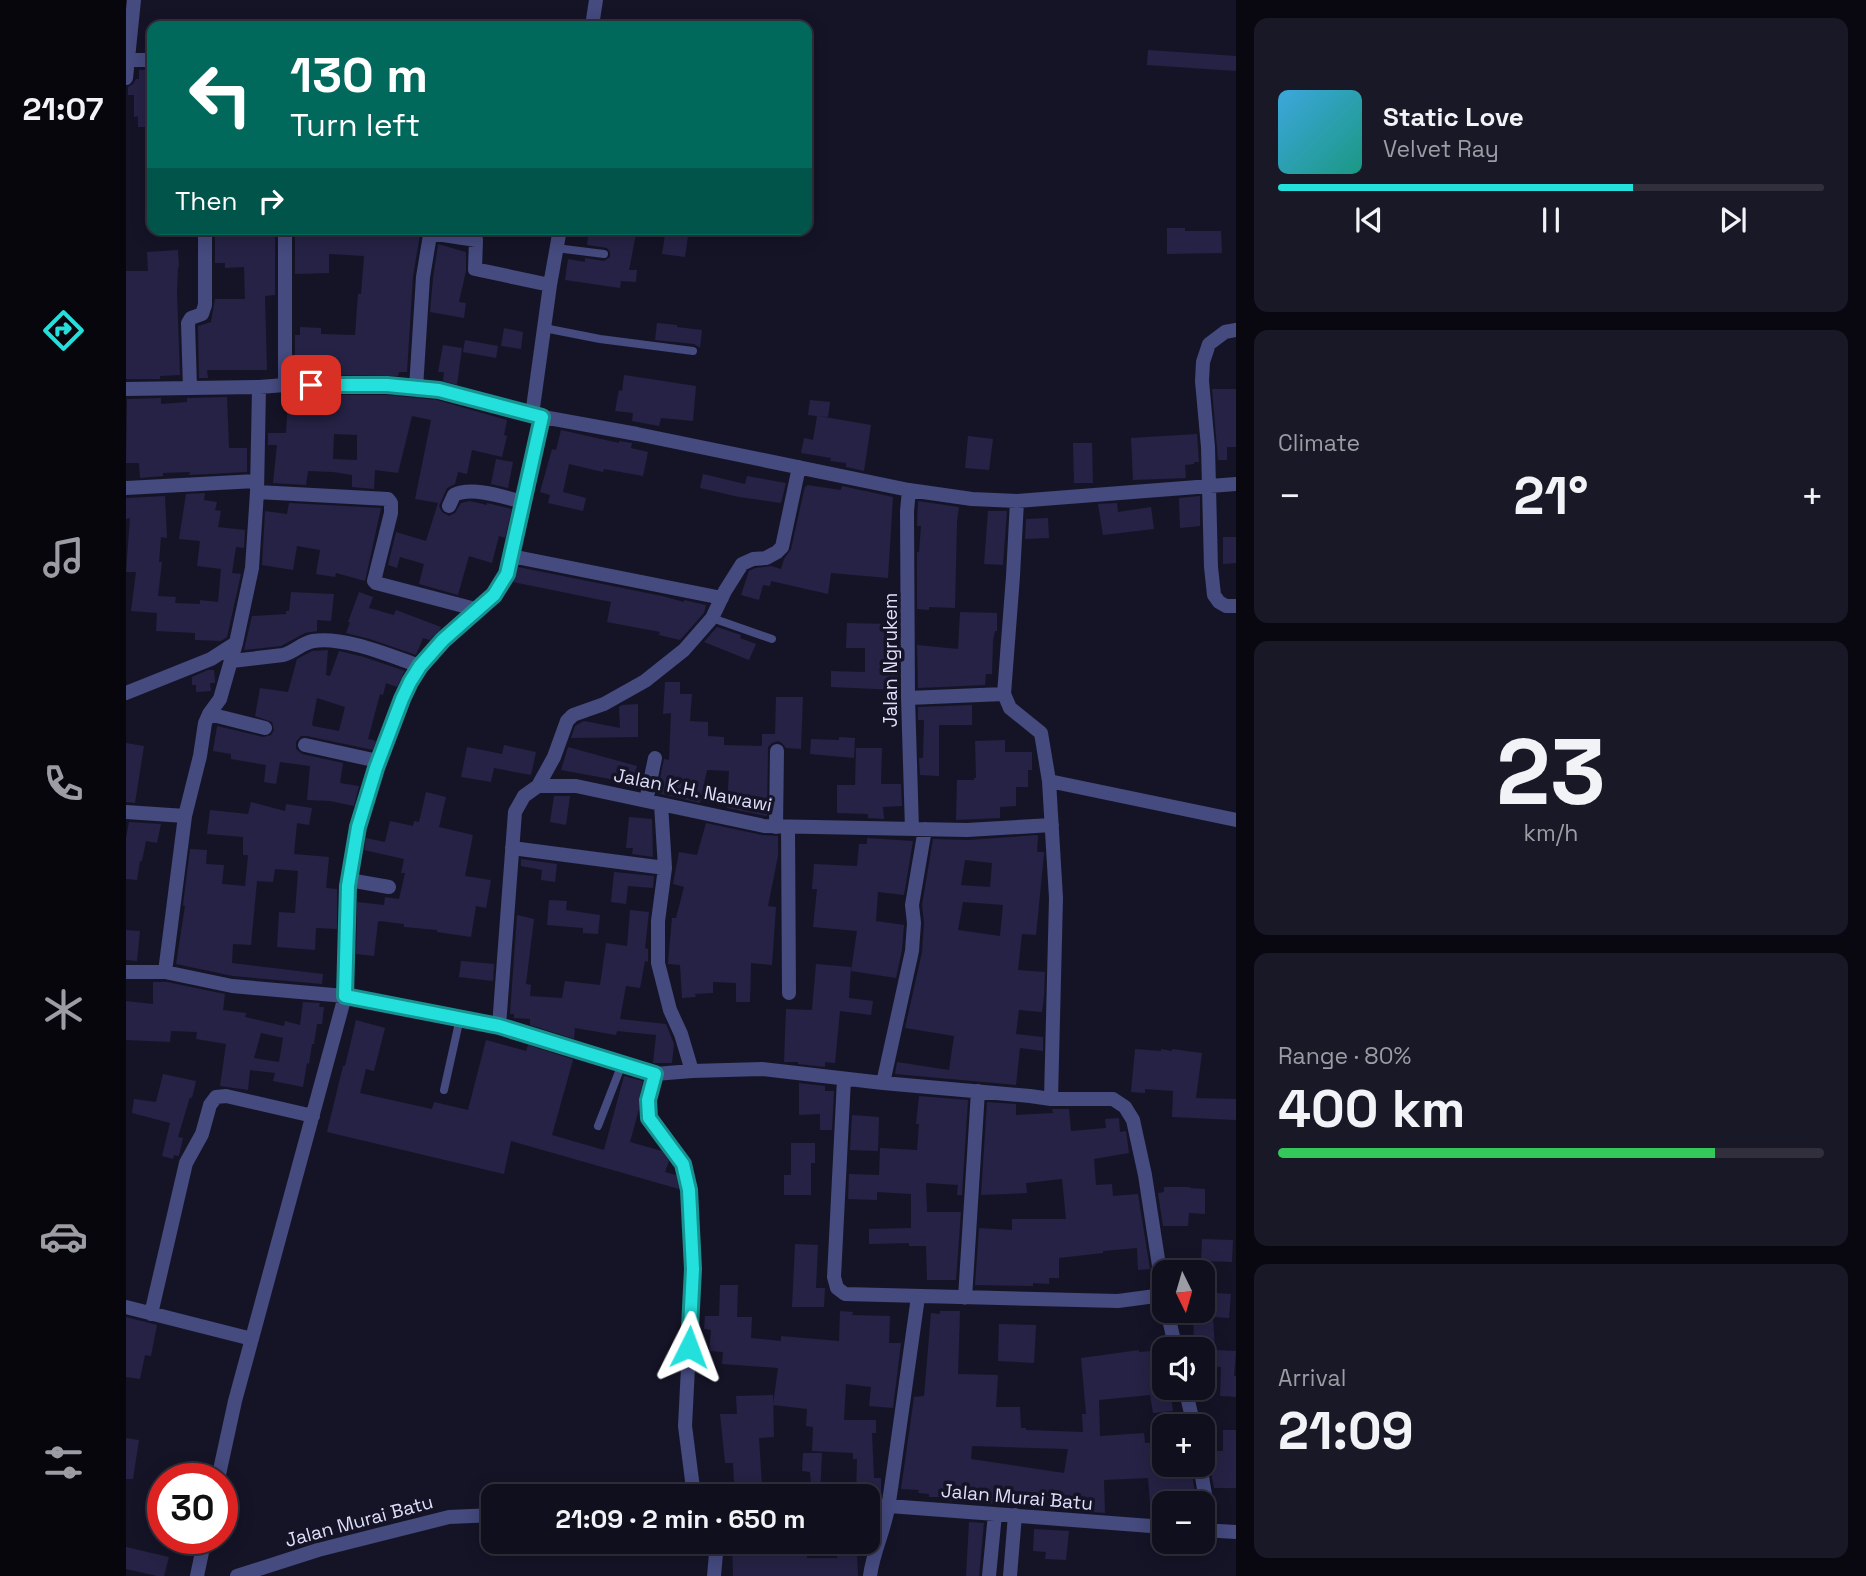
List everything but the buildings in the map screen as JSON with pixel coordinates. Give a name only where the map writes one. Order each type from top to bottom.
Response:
[{"type":"street","points":[[126,78],[134,0]]},
{"type":"street","points":[[593,21],[596,0]]},
{"type":"street","points":[[128,60],[147,60]]},
{"type":"street","points":[[190,388],[188,323],[191,318],[202,314],[205,305],[205,235]]},
{"type":"street","points":[[285,235],[285,385]]},
{"type":"street","points":[[416,388],[423,277],[429,235]]},
{"type":"street","points":[[450,235],[476,240],[475,269],[550,285]]},
{"type":"street","points":[[221,1463],[235,1401],[345,996],[349,880],[358,827],[379,761],[402,699],[420,666],[443,640],[494,595],[507,574],[512,556],[537,416],[544,328],[558,235]]},
{"type":"street","points":[[1236,330],[1225,332],[1209,344],[1203,362],[1202,381],[1208,447],[1214,595],[1226,606],[1236,606]]},
{"type":"street","points":[[126,389],[387,385],[439,390],[537,416],[909,490],[972,499],[1017,501],[1236,484]]},
{"type":"street","points":[[166,972],[185,816],[205,723],[220,699],[232,661],[252,568],[260,387]]},
{"type":"street","points":[[499,1026],[516,812],[524,796],[538,786],[554,757],[567,721],[573,715],[604,704],[645,681],[684,650],[712,618],[742,564],[753,559],[766,558],[782,547],[799,467]]},
{"type":"street","points":[[126,488],[257,486],[388,499],[391,513],[374,581],[479,610]]},
{"type":"street","name":"Jalan Ngrukem","points":[[909,490],[908,698],[918,829]]},
{"type":"street","points":[[449,506],[457,492],[469,491],[523,502]]},
{"type":"street","points":[[1017,501],[1004,694],[1010,708],[1041,733],[1049,781],[1056,898],[1051,1099]]},
{"type":"street","points":[[512,556],[722,598]]},
{"type":"street","points":[[232,661],[283,655],[309,641],[321,640],[342,641],[420,666]]},
{"type":"street","points":[[126,693],[211,659],[236,643]]},
{"type":"street","points":[[908,698],[1004,694]]},
{"type":"street","points":[[209,714],[265,727]]},
{"type":"street","points":[[305,745],[379,761]]},
{"type":"street","points":[[778,751],[789,993]]},
{"type":"street","points":[[646,801],[655,758]]},
{"type":"street","points":[[1049,781],[1236,820]]},
{"type":"street","name":"Jalan K.H. Nawawi","points":[[538,786],[576,786],[764,826],[967,830],[1052,825]]},
{"type":"street","points":[[662,804],[665,868],[658,921],[658,963],[670,1010],[681,1034],[692,1071]]},
{"type":"street","points":[[126,811],[185,816]]},
{"type":"street","points":[[883,1083],[912,951],[912,905],[918,829]]},
{"type":"street","points":[[513,848],[665,868]]},
{"type":"street","points":[[349,880],[389,887]]},
{"type":"street","points":[[126,972],[166,972],[232,986],[345,996],[460,1018],[499,1026],[655,1074],[762,1069],[1051,1099],[1113,1098],[1125,1107],[1133,1120],[1145,1175],[1158,1260]]},
{"type":"street","points":[[655,1074],[648,1100],[649,1118],[683,1164],[689,1190],[693,1269],[685,1426],[692,1484]]},
{"type":"street","points":[[844,1079],[834,1277],[837,1288],[845,1294],[1118,1301],[1152,1298]]},
{"type":"street","points":[[965,1298],[978,1091]]},
{"type":"street","points":[[151,1314],[186,1163],[202,1133],[210,1105],[216,1097],[226,1096],[313,1116]]},
{"type":"street","points":[[870,1576],[889,1506],[918,1297]]},
{"type":"street","points":[[126,1307],[252,1339]]},
{"type":"street","name":"Jalan Murai Batu","points":[[880,1506],[1152,1526]]},
{"type":"street","points":[[989,1576],[995,1514]]},
{"type":"street","points":[[1010,1576],[1015,1515]]},
{"type":"street","name":"Jalan Murai Batu","points":[[237,1576],[318,1549],[449,1517],[481,1516]]},
{"type":"street","points":[[1215,1531],[1236,1532]]},
{"type":"street","points":[[197,1576],[202,1554]]},
{"type":"street","points":[[714,1576],[716,1554]]},
{"type":"lane","points":[[556,248],[604,254]]},
{"type":"lane","points":[[544,328],[600,339],[693,351]]},
{"type":"lane","points":[[712,618],[772,639]]},
{"type":"lane","points":[[444,1090],[460,1018]]},
{"type":"lane","points":[[598,1126],[622,1064]]},
{"type":"route","points":[[311,385],[387,385],[439,390],[542,417],[507,574],[494,595],[443,640],[420,666],[402,699],[376,768],[358,827],[348,886],[345,996],[499,1026],[655,1074],[648,1100],[649,1118],[683,1164],[689,1190],[693,1269],[689,1347]]}]
